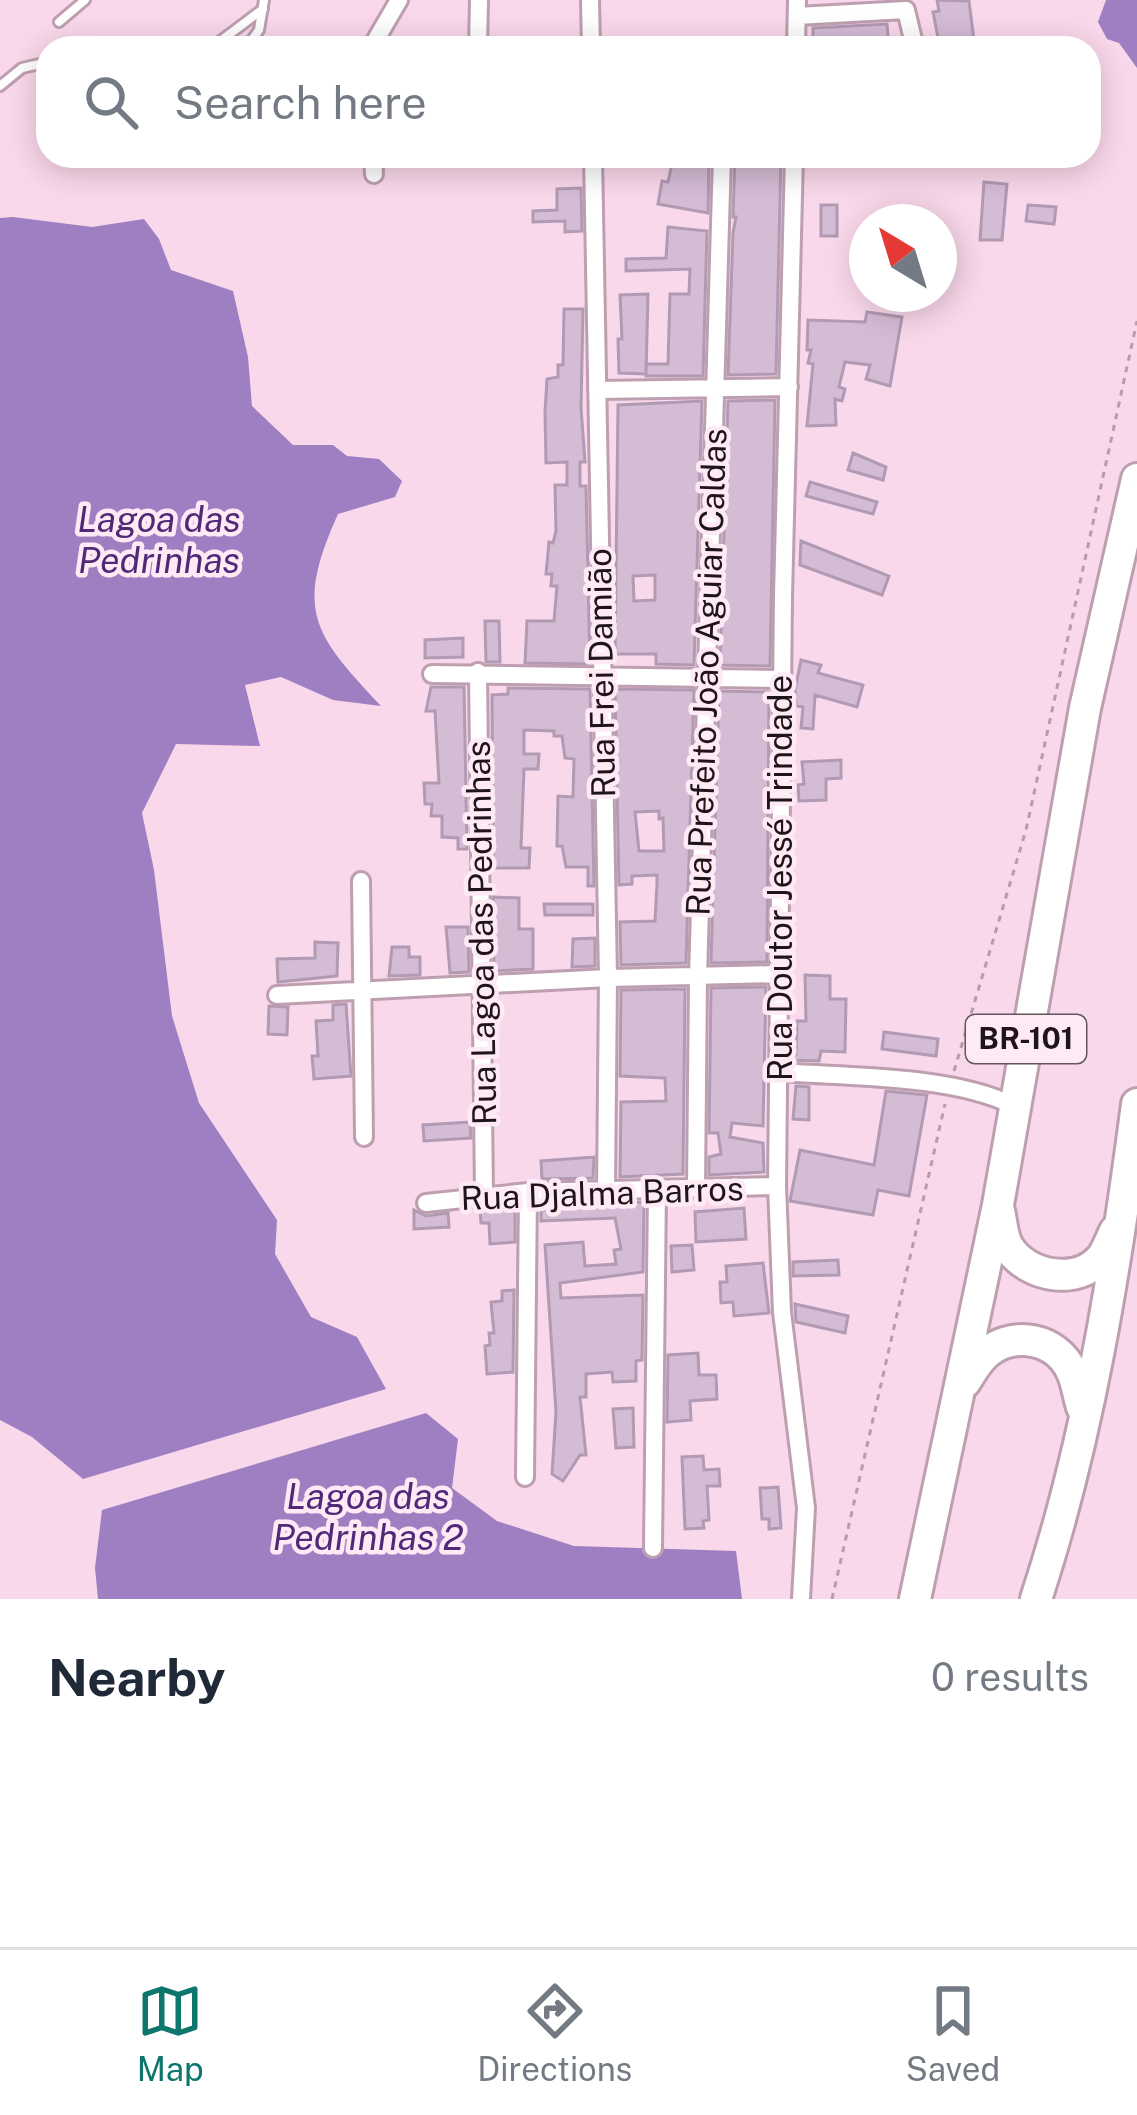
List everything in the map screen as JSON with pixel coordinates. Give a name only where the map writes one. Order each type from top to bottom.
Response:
[{"type":"highway","name":"BR-101","points":[[915,1599],[998,1205],[1085,707],[1137,479]]},
{"type":"highway","points":[[1036,1599],[1084,1413],[1122,1218],[1137,1104]]},
{"type":"highway","points":[[998,1205],[1011,1252],[1048,1274],[1071,1273],[1101,1258],[1122,1218]]},
{"type":"highway","points":[[960,1389],[989,1351],[1028,1340],[1048,1346],[1063,1358],[1073,1374],[1084,1413]]},
{"type":"street","points":[[378,36],[399,0]]},
{"type":"street","points":[[478,36],[479,0]]},
{"type":"street","points":[[590,0],[590,36]]},
{"type":"street","points":[[797,8],[911,5],[914,36]]},
{"type":"street","name":"Rua Frei Damião","points":[[592,168],[608,978],[606,1190]]},
{"type":"street","name":"Rua Prefeito João Aguiar Caldas","points":[[697,1189],[698,976],[722,168]]},
{"type":"street","name":"Rua Doutor Jessé Trindade","points":[[794,168],[777,1186],[782,1312],[806,1508],[801,1599]]},
{"type":"street","points":[[597,390],[789,386]]},
{"type":"street","name":"Rua Lagoa das Pedrinhas","points":[[478,672],[484,1194]]},
{"type":"street","points":[[432,674],[782,679]]},
{"type":"street","points":[[361,881],[364,1137]]},
{"type":"street","points":[[277,995],[780,974]]},
{"type":"street","points":[[779,1072],[949,1087],[995,1096],[1015,1106]]},
{"type":"street","name":"Rua Djalma Barros","points":[[426,1203],[484,1194],[777,1186]]},
{"type":"street","points":[[653,1548],[657,1190]]},
{"type":"street","points":[[526,1477],[529,1192]]},
{"type":"lane","points":[[59,22],[85,0]]},
{"type":"lane","points":[[225,36],[263,4]]},
{"type":"lane","points":[[255,36],[263,4]]},
{"type":"lane","points":[[0,86],[22,68],[36,65]]},
{"type":"path","points":[[832,1599],[949,1087],[1026,830],[1137,321]]},
{"type":"water","points":[[1106,0],[1137,0],[1137,68],[1119,43],[1107,39],[1098,22]]},
{"type":"water","name":"Lagoa das Pedrinhas","points":[[0,218],[92,227],[144,219],[159,239],[171,270],[233,291],[248,357],[252,406],[293,445],[333,445],[347,456],[379,459],[402,481],[395,497],[338,514],[317,574],[315,598],[326,638],[381,706],[333,700],[281,677],[245,685],[260,746],[176,744],[142,813],[172,1016],[199,1103],[277,1220],[275,1254],[311,1317],[357,1337],[386,1389],[83,1479],[32,1437],[0,1420]]},
{"type":"water","name":"Lagoa das Pedrinhas 2","points":[[426,1413],[458,1439],[452,1488],[497,1521],[574,1546],[736,1551],[742,1599],[98,1599],[95,1568],[102,1510]]},
{"type":"building","points":[[937,0],[969,1],[973,36],[938,36],[933,12],[939,11]]},
{"type":"building","points":[[887,24],[888,36],[813,36],[813,28]]},
{"type":"building","points":[[671,168],[709,168],[708,213],[658,204],[662,181],[668,182]]},
{"type":"building","points":[[735,168],[781,168],[776,374],[728,375]]},
{"type":"building","points":[[984,182],[1007,184],[1002,240],[980,240]]},
{"type":"building","points":[[581,188],[582,231],[565,232],[565,221],[533,222],[533,211],[557,210],[557,189]]},
{"type":"building","points":[[821,205],[837,205],[837,236],[821,236]]},
{"type":"building","points":[[1028,205],[1056,207],[1054,224],[1026,221]]},
{"type":"building","points":[[668,227],[707,231],[703,376],[646,376],[646,364],[668,364],[670,294],[689,294],[690,269],[626,271],[626,259],[666,258]]},
{"type":"building","points":[[648,294],[646,374],[619,373],[620,295]]},
{"type":"building","points":[[564,309],[583,309],[585,462],[580,462],[580,486],[586,486],[590,664],[525,663],[527,621],[554,621],[557,586],[551,586],[552,574],[546,574],[549,542],[553,543],[556,531],[555,485],[567,485],[567,462],[546,463],[545,412],[547,379],[558,377],[558,365],[563,365]]},
{"type":"building","points":[[867,312],[902,317],[890,386],[866,379],[870,365],[845,362],[839,387],[845,389],[842,401],[835,399],[836,425],[807,426],[813,364],[808,363],[808,320],[865,322]]},
{"type":"building","points":[[775,400],[770,666],[720,665],[728,401]]},
{"type":"building","points":[[702,401],[694,665],[656,664],[656,654],[615,654],[618,405]],"holes":[[[655,575],[655,600],[634,601],[633,576]]]},
{"type":"building","points":[[853,453],[886,467],[883,480],[848,470]]},
{"type":"building","points":[[810,482],[877,502],[873,514],[806,496]]},
{"type":"building","points":[[801,541],[889,576],[882,595],[800,565]]},
{"type":"building","points":[[485,621],[499,621],[500,662],[486,662]]},
{"type":"building","points":[[463,638],[463,657],[425,658],[425,640]]},
{"type":"building","points":[[801,660],[821,665],[818,673],[863,685],[857,707],[815,695],[813,729],[801,728],[803,707],[796,706],[795,690]]},
{"type":"building","points":[[431,687],[464,687],[467,849],[458,849],[458,838],[442,837],[442,816],[431,816],[432,804],[425,804],[424,783],[439,783],[435,711],[426,711]]},
{"type":"building","points":[[508,688],[590,689],[594,886],[588,886],[588,867],[566,867],[562,846],[557,846],[558,796],[573,797],[574,759],[565,758],[562,736],[554,736],[554,731],[524,730],[524,754],[539,754],[538,769],[524,769],[521,848],[530,848],[529,868],[493,868],[492,695],[508,694]]},
{"type":"building","points":[[615,689],[694,690],[686,963],[621,965],[620,922],[655,921],[657,875],[632,876],[632,884],[619,885]],"holes":[[[659,811],[659,819],[663,818],[664,851],[639,851],[635,812]]]},
{"type":"building","points":[[719,691],[769,692],[767,962],[711,963]]},
{"type":"building","points":[[841,760],[841,778],[826,779],[826,800],[799,801],[798,785],[804,784],[802,762]]},
{"type":"building","points":[[493,897],[519,898],[519,929],[533,929],[533,969],[494,971]]},
{"type":"building","points":[[544,904],[593,904],[593,915],[545,915]]},
{"type":"building","points":[[446,927],[468,927],[469,972],[450,973]]},
{"type":"building","points":[[595,938],[595,966],[572,967],[573,939]]},
{"type":"building","points":[[315,942],[338,943],[337,976],[278,982],[277,959],[315,958]]},
{"type":"building","points":[[392,947],[409,947],[409,957],[420,957],[420,975],[389,976]]},
{"type":"building","points":[[805,975],[830,976],[830,999],[846,999],[845,1052],[821,1051],[819,1061],[791,1060],[791,1053],[796,1054],[797,1021],[806,1021]]},
{"type":"building","points":[[766,987],[763,1126],[732,1123],[730,1137],[763,1143],[764,1172],[709,1175],[709,1157],[721,1154],[718,1133],[709,1133],[711,988]]},
{"type":"building","points":[[685,989],[683,1174],[620,1177],[621,1102],[666,1101],[665,1078],[620,1076],[621,990]]},
{"type":"building","points":[[346,1004],[351,1076],[314,1079],[316,1021],[333,1020],[333,1005]]},
{"type":"building","points":[[269,1006],[288,1007],[287,1035],[268,1034]]},
{"type":"building","points":[[884,1032],[938,1039],[936,1056],[882,1049]]},
{"type":"building","points":[[796,1086],[809,1087],[809,1120],[793,1119]]},
{"type":"building","points":[[886,1091],[927,1095],[909,1196],[878,1190],[873,1215],[790,1201],[800,1150],[874,1165]]},
{"type":"building","points":[[470,1122],[471,1138],[424,1141],[423,1125]]},
{"type":"building","points":[[594,1157],[593,1178],[542,1179],[541,1161]]},
{"type":"building","points":[[644,1202],[643,1272],[560,1283],[561,1298],[643,1295],[642,1360],[636,1361],[636,1381],[613,1382],[612,1372],[586,1374],[586,1397],[580,1397],[586,1455],[580,1455],[563,1481],[552,1474],[556,1412],[545,1245],[583,1242],[585,1266],[616,1264],[614,1250],[621,1249],[615,1218],[541,1221],[541,1204]]},
{"type":"building","points":[[515,1206],[515,1242],[490,1244],[489,1223],[481,1223],[480,1210]]},
{"type":"building","points":[[744,1208],[746,1239],[696,1242],[695,1212]]},
{"type":"building","points":[[414,1210],[426,1216],[448,1213],[449,1227],[414,1229]]},
{"type":"building","points":[[692,1245],[694,1270],[672,1272],[671,1246]]},
{"type":"building","points":[[838,1260],[839,1275],[793,1276],[793,1262]]},
{"type":"building","points":[[763,1263],[769,1313],[734,1316],[733,1302],[721,1303],[720,1282],[727,1282],[726,1266]]},
{"type":"building","points":[[514,1290],[513,1372],[487,1374],[485,1346],[490,1345],[489,1333],[494,1333],[491,1302],[502,1301],[502,1291]]},
{"type":"building","points":[[795,1304],[848,1316],[845,1333],[796,1322]]},
{"type":"building","points":[[698,1353],[699,1375],[716,1375],[717,1399],[690,1401],[691,1420],[667,1422],[668,1355]]},
{"type":"building","points":[[633,1408],[634,1447],[616,1448],[613,1409]]},
{"type":"building","points":[[703,1456],[704,1470],[719,1469],[720,1486],[707,1486],[709,1520],[703,1521],[704,1528],[685,1529],[682,1457]]},
{"type":"building","points":[[778,1487],[781,1528],[769,1529],[769,1519],[762,1519],[760,1488]]}]
